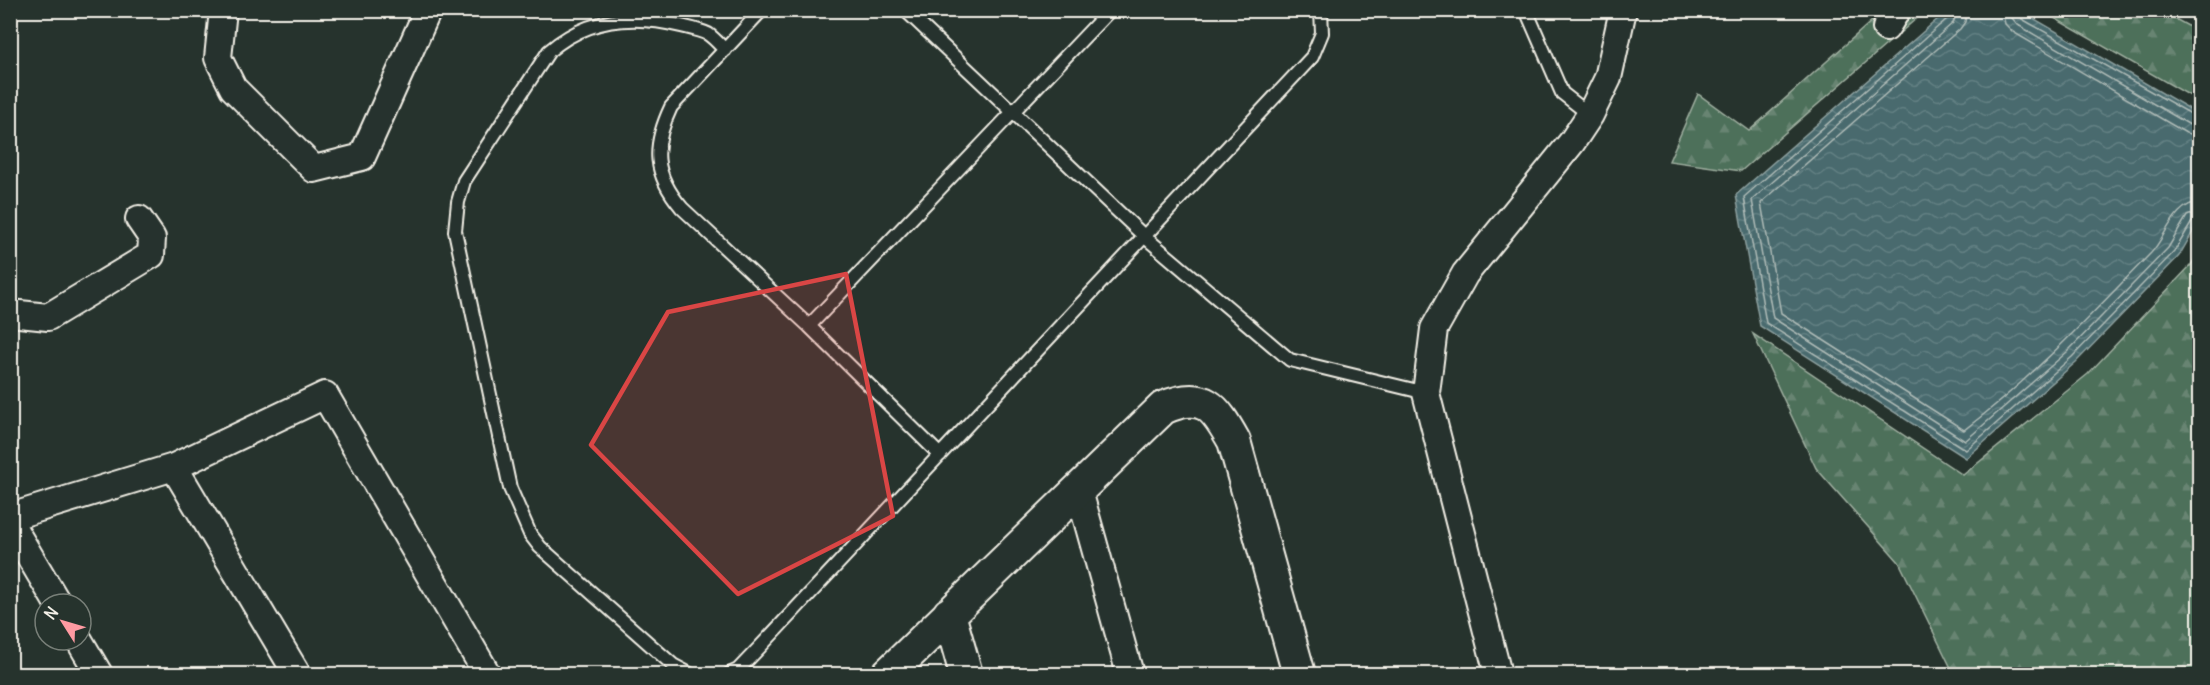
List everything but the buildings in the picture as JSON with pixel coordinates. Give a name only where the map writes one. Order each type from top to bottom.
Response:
[{"type":"street","points":[[223,10],[218,58],[233,88],[314,169],[362,157],[428,10]]},
{"type":"street","points":[[1498,675],[1426,393],[1434,329],[1465,274],[1572,142],[1590,115],[1608,78],[1623,10]]},
{"type":"street","points":[[10,313],[48,317],[151,255],[152,238],[139,219]]},
{"type":"street","points":[[10,517],[174,467],[325,395],[487,675]]},
{"type":"street","points":[[888,675],[1163,408],[1181,401],[1201,401],[1219,413],[1234,441],[1299,675]]},
{"type":"street","points":[[174,467],[297,675]]},
{"type":"street","points":[[1079,491],[1131,675]]},
{"type":"street","points":[[10,523],[51,592]]},
{"type":"street","points":[[949,614],[966,675]]},
{"type":"street","points":[[86,652],[99,675]]},
{"type":"lane","points":[[762,10],[671,107],[664,123],[658,148],[659,171],[666,189],[682,208],[809,327],[940,455]]},
{"type":"lane","points":[[905,10],[1145,237],[1290,360],[1426,393]]},
{"type":"lane","points":[[809,327],[1110,10]]},
{"type":"lane","points":[[729,675],[738,670],[759,648],[1312,57],[1322,33],[1322,10]]},
{"type":"lane","points":[[1526,10],[1562,93],[1590,115]]},
{"type":"lane","points":[[690,675],[673,665],[540,547],[530,534],[510,488],[455,231],[458,202],[464,181],[549,51],[561,40],[606,22],[638,18],[656,20],[707,33],[725,50]]},
{"type":"highlighted area","points":[[846,274],[893,516],[738,594],[591,445],[668,312]]},
{"type":"green space","points":[[1883,11],[1925,11],[1741,171],[1669,161],[1698,94],[1749,131]]},
{"type":"green space","points":[[2042,11],[2161,11],[2199,32],[2199,101]]},
{"type":"green space","points":[[2199,252],[2199,674],[1954,674],[1899,562],[1816,468],[1753,334],[1963,475],[2088,374],[2191,265]]},
{"type":"water","points":[[1947,11],[2021,11],[2200,115],[2199,221],[2179,256],[2076,362],[1966,458],[1760,326],[1736,195]]}]
